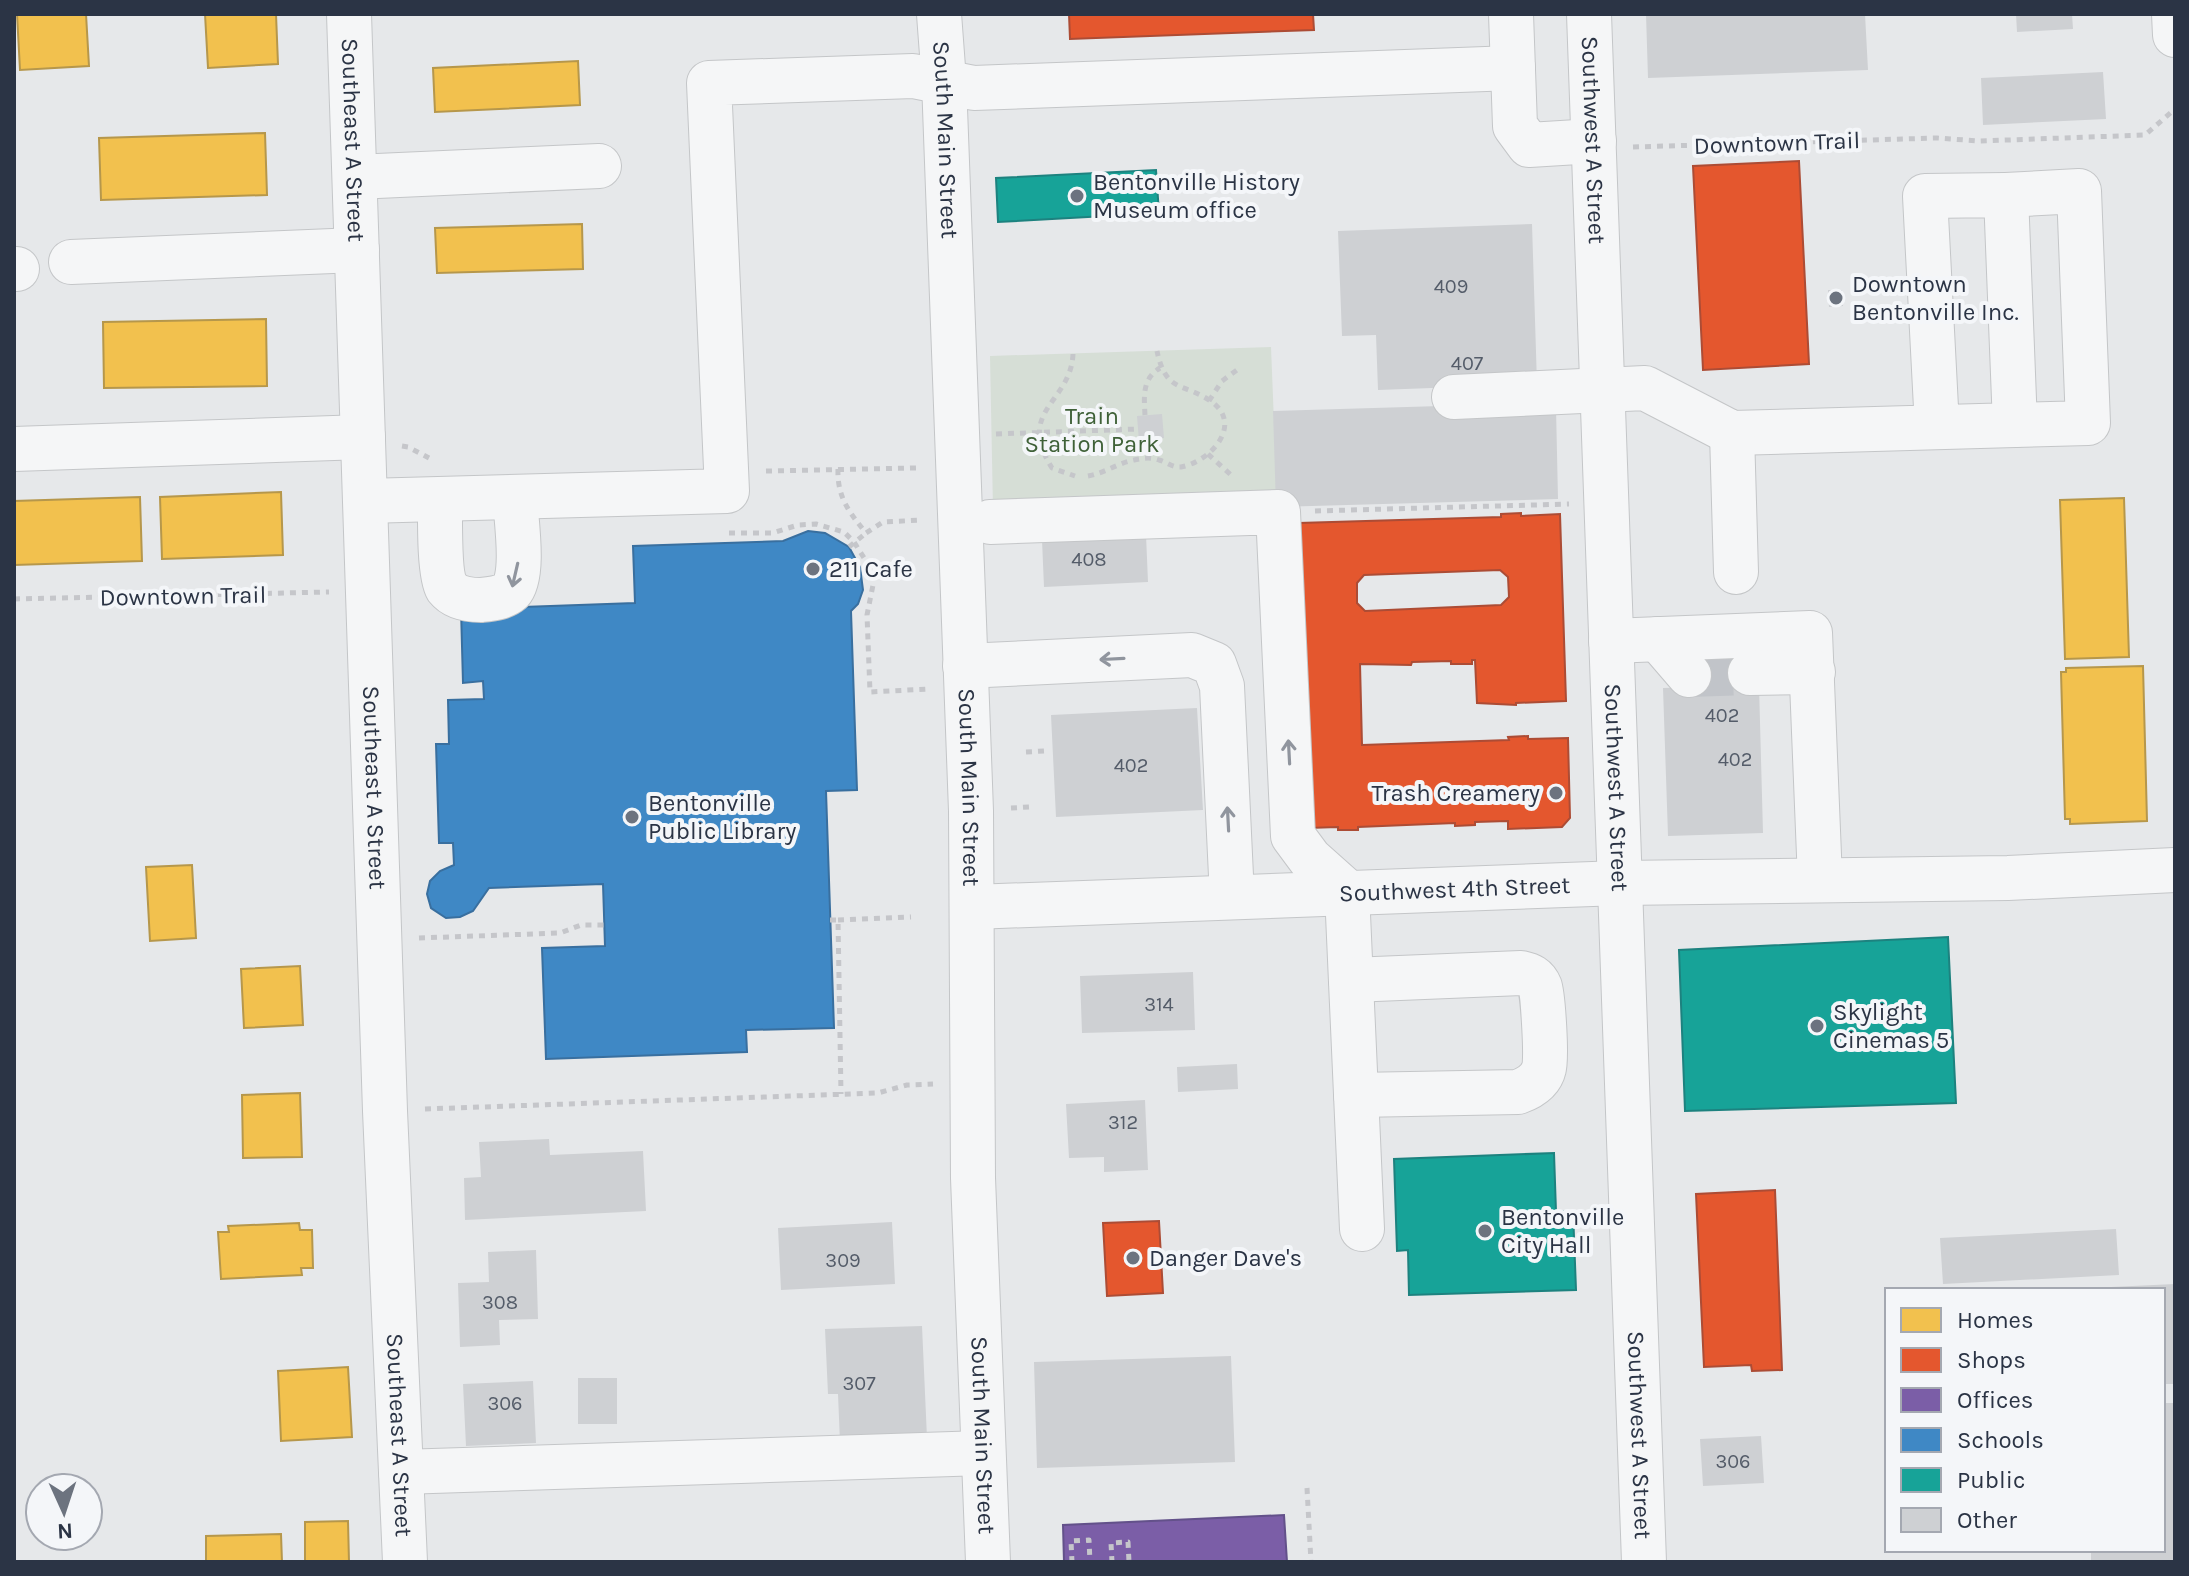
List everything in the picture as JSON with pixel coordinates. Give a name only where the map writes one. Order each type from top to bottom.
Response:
[{"type":"street","name":"Southeast A Street","points":[[349,14],[385,1111],[405,1562]]},
{"type":"street","name":"South Main Street","points":[[939,14],[944,81],[973,907],[973,1178],[988,1562]]},
{"type":"street","points":[[1511,14],[1515,126],[1529,145],[1611,144]]},
{"type":"street","name":"Southwest A Street","points":[[1589,14],[1611,144],[1602,390],[1644,1562]]},
{"type":"street","points":[[2174,14],[2175,35]]},
{"type":"street","points":[[366,501],[727,491],[709,83],[913,76],[974,88],[1513,68]]},
{"type":"street","points":[[355,177],[599,166]]},
{"type":"street","points":[[1454,397],[1645,388],[1732,433],[2088,423],[2079,191],[1925,196],[1937,427]]},
{"type":"street","points":[[2006,195],[2015,425]]},
{"type":"street","points":[[71,262],[357,250]]},
{"type":"street","points":[[1732,433],[1736,572]]},
{"type":"street","points":[[14,449],[363,437]]},
{"type":"street","points":[[440,500],[443,576],[447,588],[470,600],[498,598],[511,590],[518,576],[515,498]]},
{"type":"street","points":[[990,522],[1278,512],[1293,836],[1310,859],[1347,892],[1362,1229]]},
{"type":"street","points":[[1611,641],[1810,633],[1820,880]]},
{"type":"street","points":[[1658,639],[1689,675]]},
{"type":"street","points":[[965,666],[1192,655],[1214,664],[1222,686],[1232,897]]},
{"type":"street","points":[[1750,673],[1813,672]]},
{"type":"street","name":"Southwest 4th Street","points":[[973,907],[1620,883],[2008,878],[2175,870]]},
{"type":"street","points":[[1351,980],[1521,973],[1532,976],[1540,985],[1542,999],[1544,1068],[1531,1087],[1518,1092],[1356,1095]]},
{"type":"street","points":[[401,1472],[983,1453]]},
{"type":"path","name":"Downtown Trail","points":[[1611,144],[1937,138],[1980,141],[2145,135],[2175,109]]},
{"type":"path","points":[[1073,354],[1070,375],[1043,413],[1040,432],[1045,457],[1052,468],[1080,477],[1102,474],[1142,459],[1155,458],[1176,468],[1188,465],[1217,448],[1223,436],[1224,423],[1220,412],[1209,401],[1176,385],[1160,368],[1157,351]]},
{"type":"path","points":[[1209,401],[1222,381],[1241,367]]},
{"type":"path","points":[[1145,415],[1146,381],[1160,368]]},
{"type":"path","points":[[987,435],[1138,429]]},
{"type":"path","points":[[866,533],[842,500],[838,469],[916,468],[917,482]]},
{"type":"path","points":[[1278,512],[1579,504]]},
{"type":"path","points":[[852,544],[883,522],[929,519]]},
{"type":"path","points":[[728,533],[772,533],[798,525],[816,524],[844,532],[866,561],[873,585],[867,615],[870,692],[928,689]]},
{"type":"path","name":"Downtown Trail","points":[[14,599],[340,592]]},
{"type":"path","points":[[1026,752],[1045,751]]},
{"type":"path","points":[[1011,808],[1029,807]]},
{"type":"path","points":[[830,920],[911,917]]},
{"type":"path","points":[[838,920],[841,1094]]},
{"type":"path","points":[[418,939],[560,933],[581,925],[604,925]]},
{"type":"path","points":[[385,1111],[878,1093],[907,1085],[942,1084]]},
{"type":"path","points":[[1307,1488],[1311,1562]]},
{"type":"path","points":[[1072,1562],[1071,1541],[1089,1540],[1090,1562]]},
{"type":"path","points":[[1112,1562],[1111,1543],[1128,1542],[1129,1562]]},
{"type":"green space","name":"Train Station Park","points":[[1271,347],[1277,498],[993,510],[990,356]]},
{"type":"building: Homes","points":[[17,14],[86,14],[89,66],[20,70]]},
{"type":"building: Homes","points":[[205,14],[276,14],[278,64],[208,68]]},
{"type":"building: Homes","points":[[578,61],[580,105],[435,112],[433,68]]},
{"type":"building: Homes","points":[[265,133],[267,195],[101,200],[99,138]]},
{"type":"building: Homes","points":[[582,224],[583,269],[437,273],[435,228]]},
{"type":"building: Homes","points":[[266,319],[267,386],[104,388],[103,322]]},
{"type":"building: Homes","points":[[281,492],[283,555],[162,559],[160,497]]},
{"type":"building: Homes","points":[[140,497],[142,561],[14,565],[14,501]]},
{"type":"building: Homes","points":[[2124,498],[2129,657],[2065,659],[2060,500]]},
{"type":"building: Homes","points":[[2143,666],[2147,821],[2070,824],[2070,819],[2065,819],[2061,672],[2066,672],[2066,668]]},
{"type":"building: Homes","points":[[192,865],[196,938],[150,941],[146,867]]},
{"type":"building: Homes","points":[[300,966],[303,1025],[244,1028],[241,969]]},
{"type":"building: Homes","points":[[300,1093],[302,1157],[243,1158],[242,1095]]},
{"type":"building: Homes","points":[[299,1223],[300,1230],[312,1230],[313,1268],[301,1268],[302,1275],[221,1279],[218,1232],[229,1232],[228,1226]]},
{"type":"building: Homes","points":[[348,1367],[352,1437],[281,1441],[278,1371]]},
{"type":"building: Homes","points":[[348,1521],[349,1562],[305,1562],[305,1522]]},
{"type":"building: Homes","points":[[281,1534],[282,1562],[206,1562],[206,1536]]},
{"type":"building: Shops","points":[[1069,14],[1313,14],[1314,30],[1070,39]]},
{"type":"building: Shops","points":[[1799,161],[1809,364],[1703,370],[1693,166]]},
{"type":"building: Shops","points":[[1501,514],[1560,514],[1566,701],[1516,705],[1477,703],[1475,660],[1472,664],[1451,664],[1451,661],[1412,662],[1411,665],[1360,664],[1362,745],[1509,740],[1508,737],[1528,736],[1528,739],[1568,738],[1570,818],[1562,827],[1508,829],[1508,821],[1455,826],[1455,823],[1358,827],[1358,830],[1308,828],[1299,523],[1501,517]],"holes":[[[1500,570],[1508,577],[1509,597],[1501,605],[1365,611],[1357,603],[1357,583],[1364,575]]]},
{"type":"building: Shops","points":[[1775,1190],[1782,1370],[1752,1371],[1751,1365],[1704,1367],[1696,1194]]},
{"type":"building: Shops","name":"Danger Dave's","points":[[1159,1221],[1163,1293],[1107,1296],[1103,1223]]},
{"type":"building: Offices","points":[[1284,1515],[1287,1562],[1064,1562],[1063,1525]]},
{"type":"building: Schools","name":"Bentonville Public Library","points":[[808,531],[825,533],[849,547],[860,567],[863,590],[858,604],[851,611],[857,790],[826,791],[834,1028],[746,1030],[747,1052],[546,1059],[542,948],[605,946],[603,884],[489,888],[473,911],[460,917],[446,918],[431,908],[427,894],[430,881],[440,871],[454,865],[453,843],[439,843],[436,744],[449,744],[448,700],[484,699],[483,681],[463,683],[461,609],[635,603],[633,546],[783,541]]},
{"type":"building: Public","name":"Bentonville History Museum office","points":[[1156,170],[1159,213],[998,222],[996,178]]},
{"type":"building: Public","name":"Skylight Cinemas 5","points":[[1948,937],[1956,1103],[1685,1111],[1679,950]]},
{"type":"building: Public","name":"Bentonville City Hall","points":[[1554,1153],[1556,1212],[1573,1211],[1576,1290],[1409,1295],[1408,1250],[1397,1251],[1394,1159]]},
{"type":"building: Other","points":[[1646,14],[1865,14],[1868,70],[1648,78]]},
{"type":"building: Other","points":[[2016,14],[2072,14],[2073,29],[2017,32]]},
{"type":"building: Other","points":[[2103,72],[2106,119],[1983,125],[1981,78]]},
{"type":"building: Other","points":[[1532,224],[1537,384],[1378,390],[1376,335],[1342,336],[1338,231]]},
{"type":"building: Other","name":"Downtown Bentonville Inc.","points":[[1828,290],[1842,290],[1843,306],[1829,307]]},
{"type":"building: Other","points":[[1474,405],[1556,408],[1558,499],[1276,507],[1273,411]]},
{"type":"building: Other","points":[[1162,414],[1164,438],[1139,441],[1137,416]]},
{"type":"building: Other","points":[[1146,535],[1148,582],[1044,587],[1042,540]]},
{"type":"building: Other","points":[[1759,685],[1763,833],[1668,836],[1663,688]]},
{"type":"building: Other","points":[[1197,708],[1203,810],[1056,817],[1051,715]]},
{"type":"building: Other","points":[[1193,972],[1195,1030],[1082,1033],[1080,976]]},
{"type":"building: Other","points":[[1237,1064],[1238,1089],[1178,1092],[1177,1067]]},
{"type":"building: Other","points":[[1145,1100],[1148,1170],[1104,1172],[1104,1157],[1069,1158],[1066,1104]]},
{"type":"building: Other","points":[[549,1139],[550,1155],[643,1151],[646,1211],[465,1220],[464,1178],[481,1177],[479,1142]]},
{"type":"building: Other","points":[[892,1222],[895,1284],[781,1290],[778,1228]]},
{"type":"building: Other","points":[[2116,1229],[2119,1275],[1943,1284],[1940,1238]]},
{"type":"building: Other","points":[[536,1250],[538,1319],[499,1320],[500,1345],[460,1347],[458,1283],[489,1282],[488,1252]]},
{"type":"building: Other","points":[[2175,1284],[2175,1384],[2165,1384],[2165,1288],[2111,1287]]},
{"type":"building: Other","points":[[922,1326],[927,1438],[840,1442],[838,1394],[828,1394],[825,1329]]},
{"type":"building: Other","points":[[1231,1356],[1235,1462],[1037,1468],[1034,1362]]},
{"type":"building: Other","points":[[578,1378],[617,1378],[617,1424],[578,1424]]},
{"type":"building: Other","points":[[533,1381],[536,1443],[466,1446],[463,1384]]},
{"type":"building: Other","points":[[2165,1403],[2175,1403],[2175,1562],[2091,1562],[2091,1552],[2165,1552]]},
{"type":"building: Other","points":[[1761,1436],[1764,1483],[1703,1486],[1700,1439]]},
{"type":"tunnel","points":[[1689,675],[1750,673]]},
{"type":"place","name":"Bentonville History Museum office","points":[[1077,196]]},
{"type":"place","name":"Downtown Bentonville Inc.","points":[[1836,298]]},
{"type":"place","name":"211 Cafe","points":[[813,569]]},
{"type":"place","name":"Trash Creamery","points":[[1556,793]]},
{"type":"place","name":"Bentonville Public Library","points":[[632,817]]},
{"type":"place","name":"Skylight Cinemas 5","points":[[1817,1026]]},
{"type":"place","name":"Bentonville City Hall","points":[[1485,1231]]},
{"type":"place","name":"Danger Dave's","points":[[1133,1258]]}]
